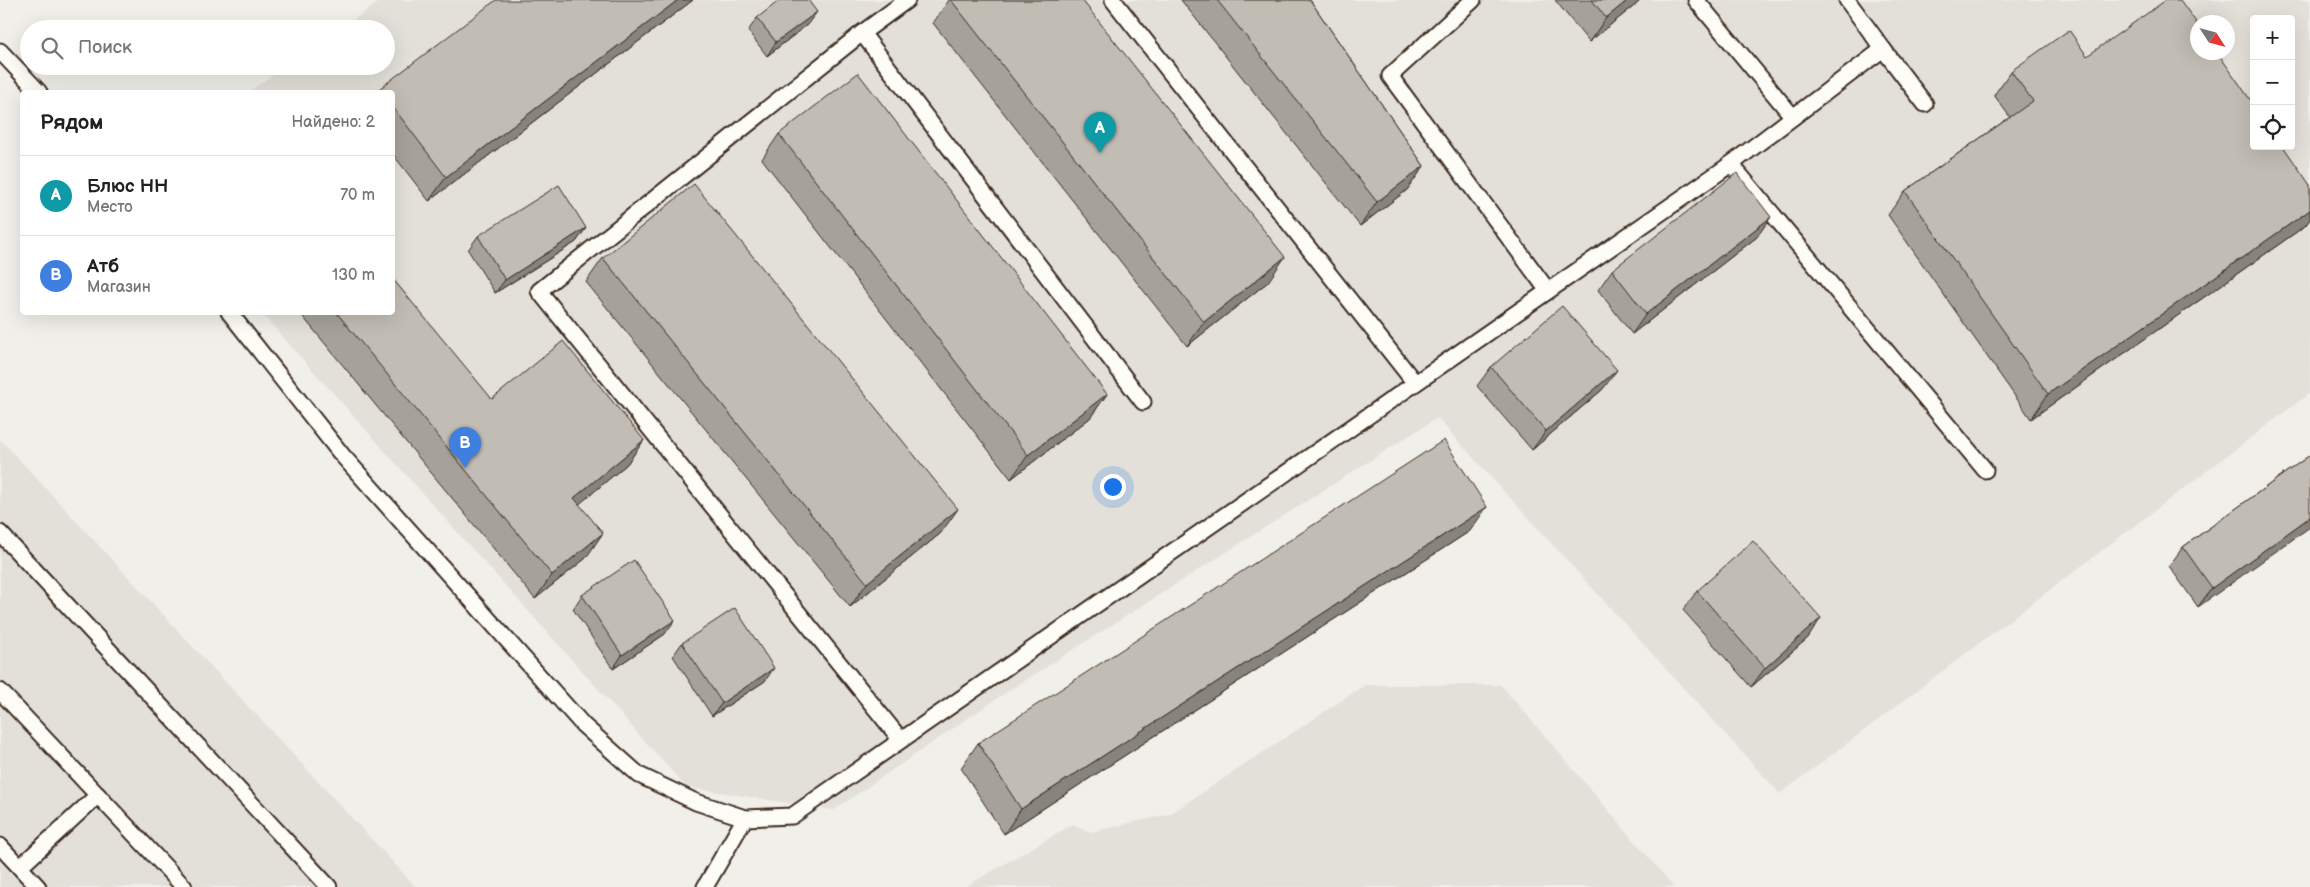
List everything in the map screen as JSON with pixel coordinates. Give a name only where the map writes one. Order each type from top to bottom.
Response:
[{"type":"lane","points":[[901,740],[539,291],[862,33],[907,0]]},
{"type":"lane","points":[[1113,0],[1415,383]]},
{"type":"lane","points":[[1473,0],[1390,76],[1548,291]]},
{"type":"lane","points":[[1696,0],[1793,117]]},
{"type":"lane","points":[[1847,0],[1925,104]]},
{"type":"lane","points":[[862,33],[1144,402]]},
{"type":"lane","points":[[231,315],[342,455],[583,725],[639,775],[696,802],[745,818],[792,816],[1731,164],[1883,49]]},
{"type":"lane","points":[[0,51],[20,72]]},
{"type":"lane","points":[[23,75],[37,90]]},
{"type":"lane","points":[[1731,164],[1985,470]]},
{"type":"lane","points":[[0,533],[329,887]]},
{"type":"lane","points":[[0,691],[184,887]]},
{"type":"lane","points":[[20,867],[98,795]]},
{"type":"lane","points":[[705,887],[745,818]]},
{"type":"lane","points":[[0,846],[38,887]]},
{"type":"shaded area","points":[[382,0],[2310,0],[2310,393],[1780,794],[1437,418],[999,697],[834,810],[686,787],[263,315],[395,315],[395,90],[251,90],[273,75],[395,75],[395,20],[353,20]]},
{"type":"shaded area","points":[[0,439],[416,887],[0,887]]},
{"type":"shaded area","points":[[1365,685],[1501,685],[1674,887],[965,887],[1073,824],[1091,832],[1170,814]]},
{"type":"building","points":[[496,0],[678,0],[446,177],[395,110],[395,90],[379,89]]},
{"type":"building","points":[[780,0],[808,0],[817,12],[776,42],[757,18]]},
{"type":"building","points":[[951,0],[1082,0],[1285,257],[1204,322]]},
{"type":"building","points":[[1217,0],[1310,0],[1424,166],[1377,202]]},
{"type":"building","points":[[1592,0],[1628,0],[1606,18]]},
{"type":"building","points":[[2166,0],[2180,0],[2191,15],[2190,60],[2223,60],[2250,99],[2250,150],[2286,150],[2310,185],[2310,210],[2048,394],[1905,191],[2033,101],[2011,71],[2069,30],[2087,56]]},
{"type":"building","points":[[858,73],[1107,394],[1028,455],[779,134]]},
{"type":"building","points":[[1737,173],[1771,217],[1646,314],[1612,270]]},
{"type":"building","points":[[694,184],[958,509],[867,583],[603,258]]},
{"type":"building","points":[[559,185],[586,228],[505,280],[478,236]]},
{"type":"building","points":[[395,282],[492,399],[563,341],[644,440],[574,498],[603,533],[552,575],[338,315],[395,315]]},
{"type":"building","points":[[1562,306],[1617,370],[1546,431],[1491,367]]},
{"type":"building","points":[[1444,440],[1487,507],[1021,809],[978,743]]},
{"type":"building","points":[[2310,455],[2310,517],[2212,588],[2183,547]]},
{"type":"building","points":[[1753,541],[1821,618],[1765,668],[1697,591]]},
{"type":"building","points":[[634,560],[675,620],[622,655],[582,595]]},
{"type":"building","points":[[735,608],[774,668],[722,703],[682,643]]},
{"type":"place","name":"Блюс НН","points":[[1100,153]]},
{"type":"place","name":"Атб","points":[[465,468]]}]
